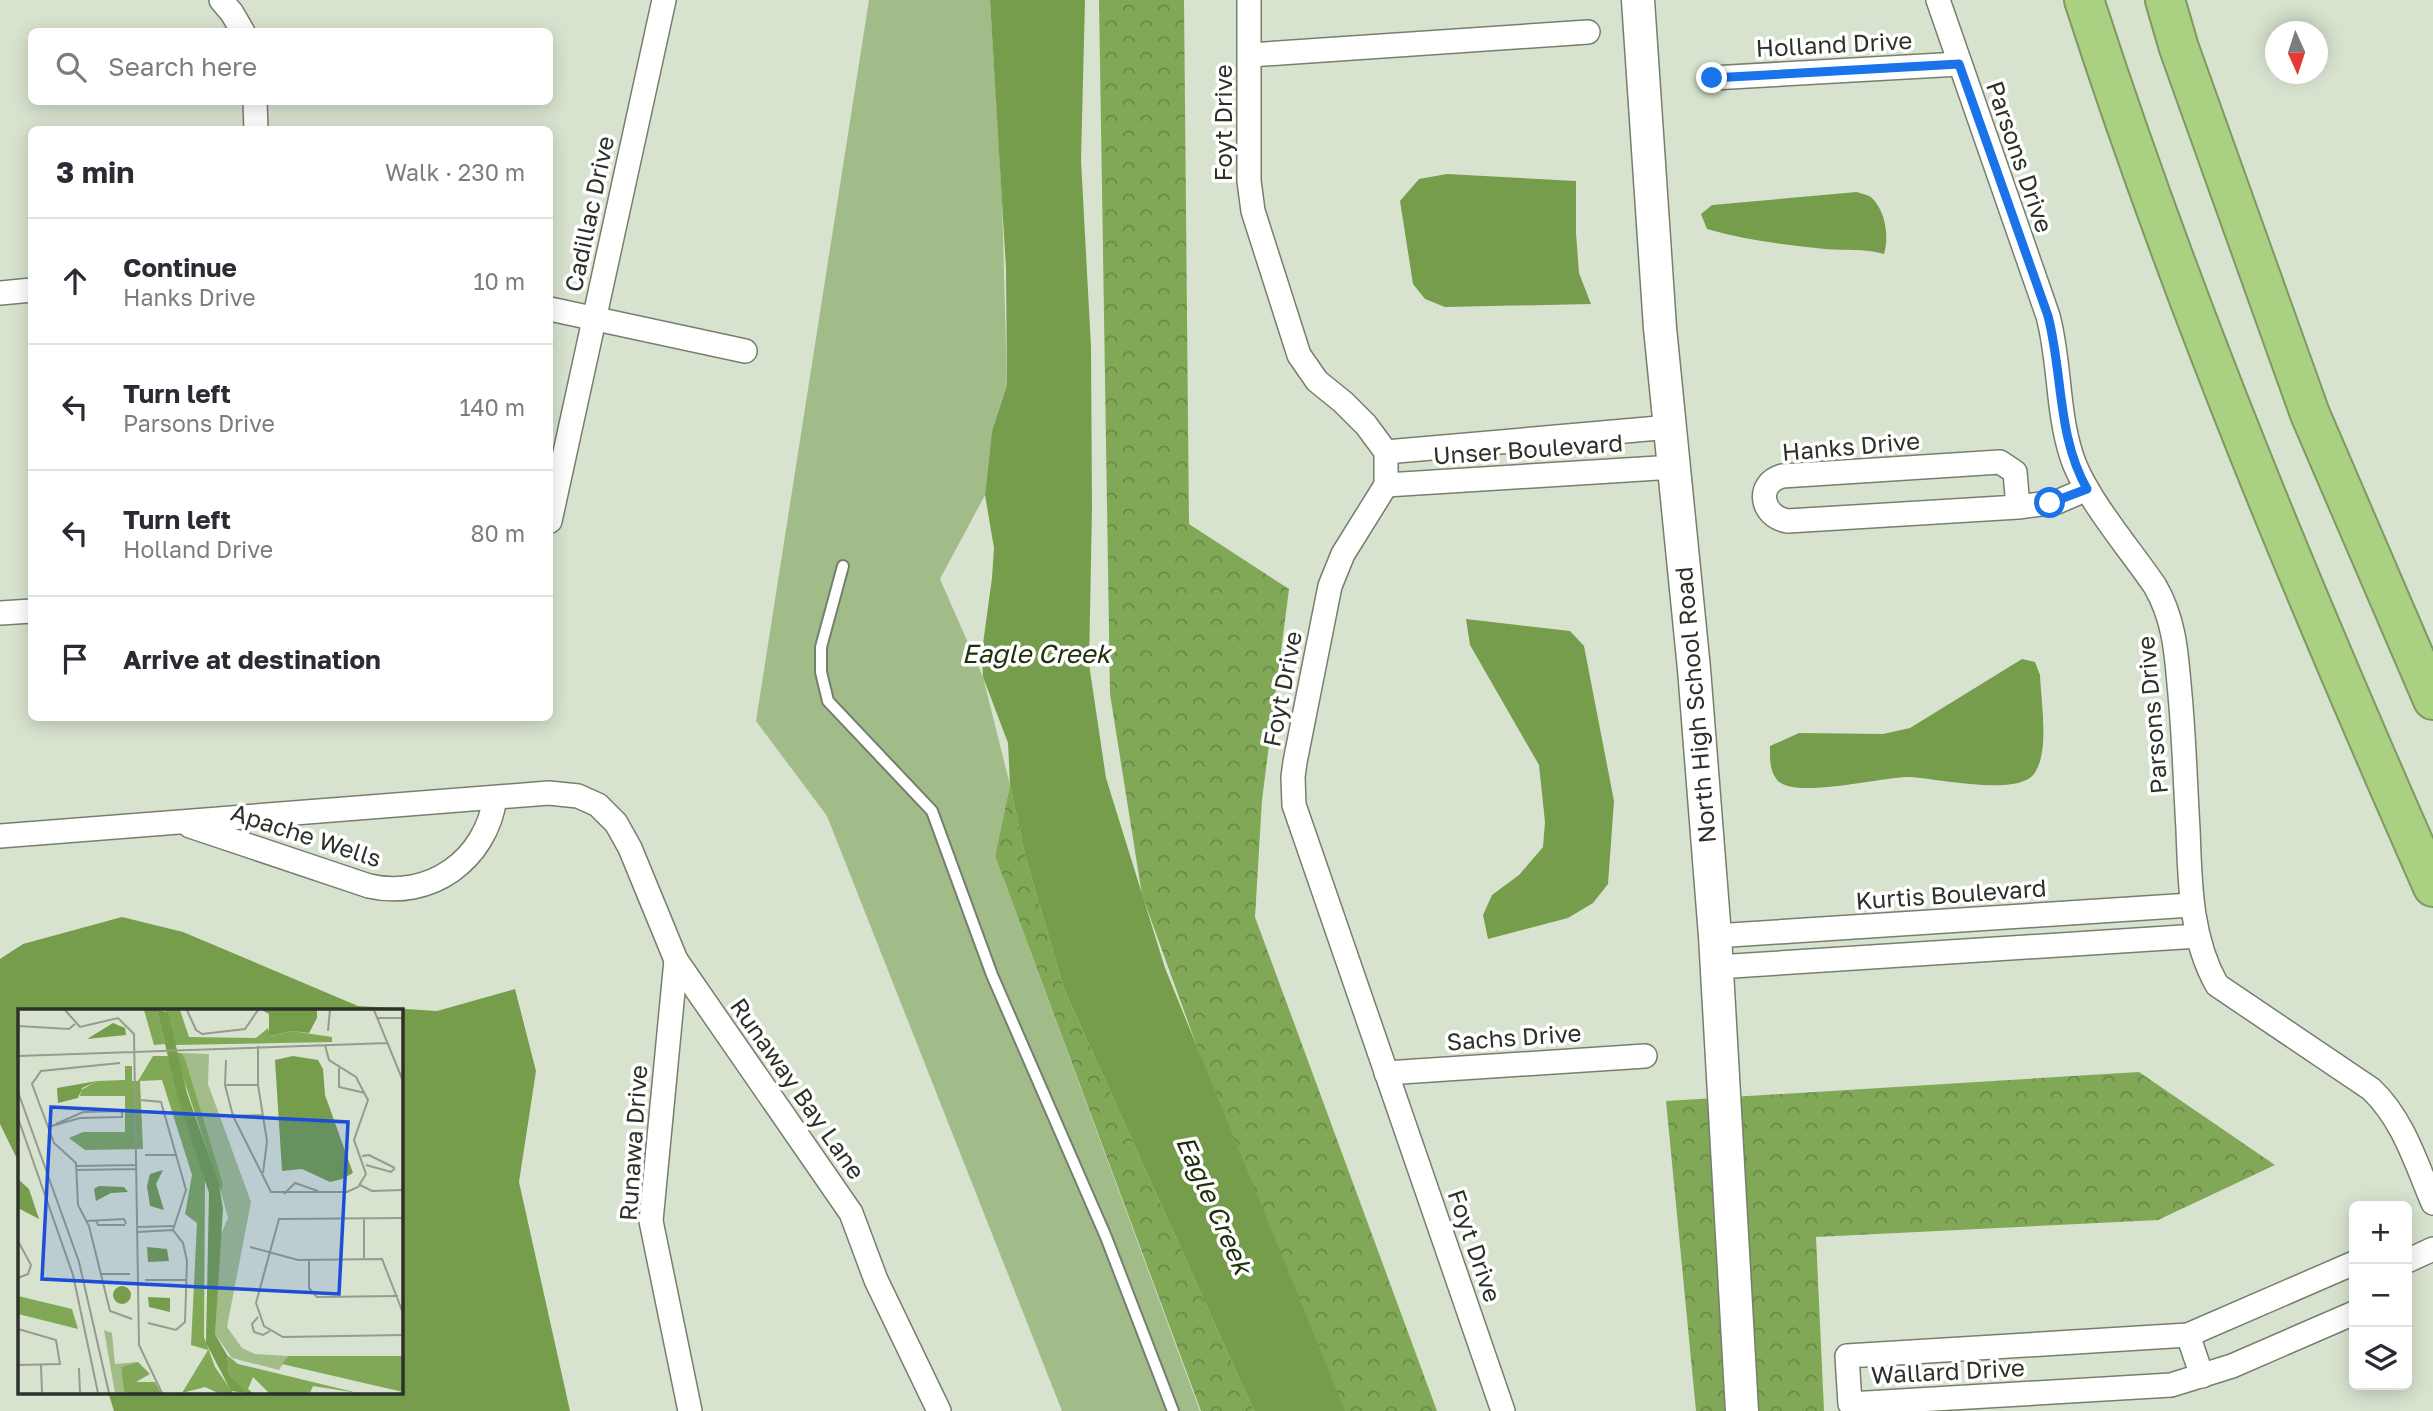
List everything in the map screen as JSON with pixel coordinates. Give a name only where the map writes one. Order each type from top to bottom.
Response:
[{"type":"highway","points":[[2084,0],[2172,253],[2259,481],[2314,616],[2433,887]]},
{"type":"highway","points":[[2165,0],[2179,48],[2310,414],[2433,700]]},
{"type":"street","points":[[221,0],[240,28]]},
{"type":"street","name":"Cadillac Drive","points":[[553,507],[664,0]]},
{"type":"street","name":"Foyt Drive","points":[[1249,0],[1251,196],[1299,355],[1317,382],[1343,402],[1366,425],[1386,452]]},
{"type":"street","name":"North High School Road","points":[[1638,0],[1659,315],[1694,669],[1715,936],[1742,1411]]},
{"type":"street","name":"Parsons Drive","points":[[1938,0],[2048,316],[2067,441],[2074,464],[2087,489],[2163,598],[2171,621],[2182,712],[2191,905],[2207,964],[2217,985],[2384,1101],[2395,1116],[2433,1203]]},
{"type":"street","points":[[1250,55],[1588,32]]},
{"type":"street","name":"Holland Drive","points":[[1712,78],[1959,64]]},
{"type":"street","points":[[254,105],[256,126]]},
{"type":"street","points":[[0,293],[28,290]]},
{"type":"street","points":[[553,310],[746,351]]},
{"type":"street","name":"Unser Boulevard","points":[[1386,452],[1670,427]]},
{"type":"street","points":[[1386,452],[1386,485]]},
{"type":"street","name":"Hanks Drive","points":[[2018,507],[2015,472],[2000,462],[1782,476],[1772,481],[1766,491],[1765,503],[1770,514],[1788,522],[2018,507],[2057,502],[2087,489]]},
{"type":"street","name":"Unser Boulevard","points":[[1386,485],[1674,467]]},
{"type":"street","name":"Foyt Drive","points":[[1386,485],[1343,554],[1330,586],[1295,762],[1293,791],[1298,819],[1503,1411]]},
{"type":"street","points":[[0,613],[28,611]]},
{"type":"street","name":"Apache Wells","points":[[0,836],[564,793],[598,804]]},
{"type":"street","name":"Apache Wells","points":[[180,823],[369,886],[408,888],[436,881],[468,858],[488,826],[495,798]]},
{"type":"street","name":"Runaway Bay Lane","points":[[598,804],[616,823],[630,848],[676,960],[851,1213],[876,1280],[939,1411]]},
{"type":"street","name":"Kurtis Boulevard","points":[[1715,936],[2191,905]]},
{"type":"street","points":[[2043,915],[2045,946]]},
{"type":"street","points":[[1882,925],[1883,956]]},
{"type":"street","points":[[1717,967],[2198,936]]},
{"type":"street","name":"Runawa Drive","points":[[676,960],[651,1221],[690,1411]]},
{"type":"street","name":"Sachs Drive","points":[[1386,1073],[1645,1056]]},
{"type":"street","points":[[2412,1259],[2433,1249]]},
{"type":"street","name":"Wallard Drive","points":[[2349,1315],[2232,1366],[2171,1385],[1850,1404],[1847,1356],[2188,1335],[2352,1264]]},
{"type":"street","points":[[2188,1335],[2202,1376]]},
{"type":"lane","points":[[843,566],[821,647],[821,672],[828,701],[932,811],[992,975],[1106,1237],[1173,1411]]},
{"type":"shaded area","points":[[869,0],[990,0],[1002,196],[1007,385],[992,431],[985,495],[940,579],[983,677],[1010,785],[995,856],[1200,1411],[1062,1411],[827,816],[756,721]]},
{"type":"green space","points":[[1099,0],[1184,0],[1189,524],[1289,589],[1262,800],[1255,917],[1437,1411],[1329,1411],[1142,895],[1110,694]]},
{"type":"green space","points":[[1010,785],[1025,855],[1064,989],[1254,1411],[1201,1411],[995,856]]},
{"type":"green space","points":[[2139,1072],[2275,1165],[2158,1220],[1816,1237],[1824,1411],[1696,1411],[1666,1101]]},
{"type":"water","name":"Eagle Creek","points":[[990,0],[1085,0],[1081,160],[1091,347],[1089,664],[1106,778],[1165,968],[1345,1411],[1254,1411],[1064,989],[1025,855],[1010,785],[1008,743],[983,677],[982,651],[994,548],[985,495],[992,431],[1007,385],[1006,269]]},
{"type":"water","points":[[1447,174],[1576,181],[1579,273],[1591,304],[1445,307],[1425,299],[1413,284],[1400,201],[1419,179]]},
{"type":"water","points":[[1857,192],[1872,198],[1881,211],[1886,233],[1884,254],[1795,246],[1736,236],[1707,229],[1701,214],[1712,205]]},
{"type":"water","points":[[1466,619],[1570,631],[1584,646],[1614,801],[1608,884],[1593,903],[1568,918],[1488,939],[1483,915],[1492,895],[1519,875],[1543,847],[1545,822],[1539,765],[1470,645]]},
{"type":"water","points":[[2022,659],[2035,662],[2040,675],[2043,726],[2039,765],[2034,774],[2025,781],[1994,785],[1909,777],[1803,788],[1788,786],[1778,781],[1773,773],[1770,746],[1799,733],[1883,734],[1910,728]]},
{"type":"water","points":[[122,917],[183,932],[358,1006],[437,1011],[515,989],[536,1071],[519,1182],[570,1411],[114,1411],[109,1394],[402,1394],[402,1009],[18,1009],[18,1161],[0,1124],[0,959],[23,944]]},
{"type":"route","points":[[1712,78],[1959,64],[2048,316],[2067,441],[2074,464],[2087,489],[2064,500],[2050,503]]}]
